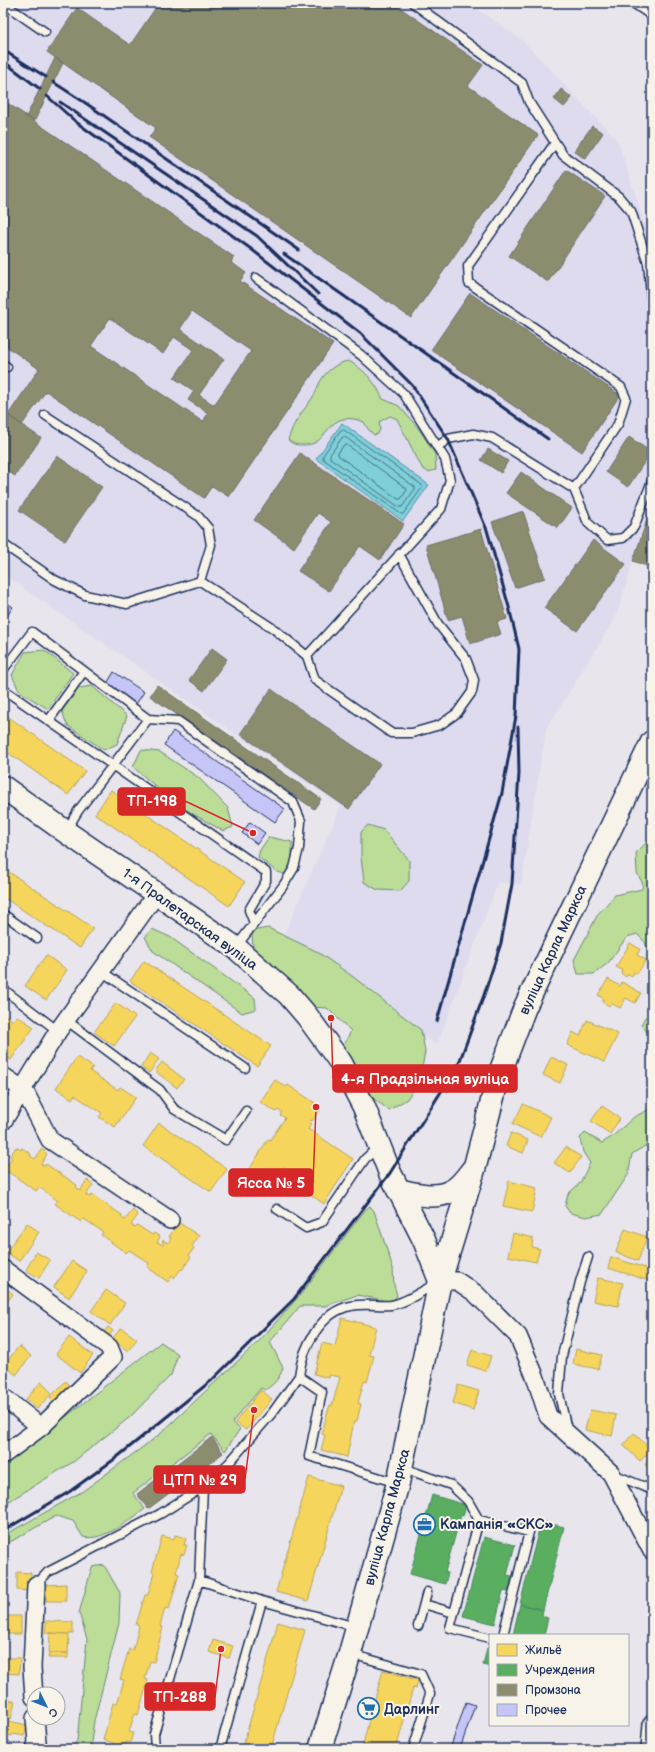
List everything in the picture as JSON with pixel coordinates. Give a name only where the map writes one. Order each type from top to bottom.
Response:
[{"type":"main road","name":"вуліца Карла Маркса","points":[[320,1749],[350,1653],[400,1475],[440,1282],[475,1166],[498,1078],[525,1007],[652,742]]},
{"type":"main road","name":"1-я Пралетарская вуліца","points":[[3,787],[66,832],[236,948],[289,995],[317,1028],[341,1063],[364,1107],[398,1190]]},
{"type":"main road","name":"вуліца Карла Маркса","points":[[398,1190],[422,1195],[438,1196],[456,1188],[475,1166]]},
{"type":"main road","points":[[398,1190],[424,1240],[440,1282]]},
{"type":"street","points":[[3,1122],[62,1026],[157,893]]},
{"type":"street","points":[[3,1076],[24,1090],[50,1140],[170,1220]]},
{"type":"street","points":[[3,1270],[109,1347],[113,1357],[41,1427],[3,1455]]},
{"type":"street","points":[[440,1282],[457,1281],[475,1293],[518,1336],[535,1376],[548,1416],[611,1473],[652,1550]]},
{"type":"street","points":[[3,1397],[41,1427]]},
{"type":"street","points":[[33,1686],[32,1667],[36,1585]]},
{"type":"street","points":[[650,1749],[652,1724]]},
{"type":"street","points":[[35,1749],[37,1742],[36,1726]]},
{"type":"lane","points":[[3,3],[45,32]]},
{"type":"lane","points":[[413,3],[522,83],[529,102],[563,155],[619,197],[631,210],[648,263],[652,307]]},
{"type":"lane","points":[[633,3],[652,16]]},
{"type":"lane","points":[[555,143],[468,266],[469,283],[621,387],[626,398],[618,424],[574,489]]},
{"type":"lane","points":[[256,278],[361,355],[404,394],[445,459],[450,480],[441,509],[307,656]]},
{"type":"lane","points":[[45,415],[198,516],[208,528],[211,545],[200,581]]},
{"type":"lane","points":[[437,447],[448,439],[473,434],[492,438],[574,489],[588,523],[606,540],[623,538],[634,527],[652,482]]},
{"type":"lane","points":[[3,544],[55,580],[85,595],[127,604],[200,581]]},
{"type":"lane","points":[[200,581],[274,629],[307,656],[315,680],[391,733],[412,734],[440,725],[456,713],[472,692],[474,680],[466,659],[438,624],[399,554]]},
{"type":"lane","points":[[3,670],[32,632],[148,719],[178,721],[294,802],[301,821],[294,868],[283,886],[236,948]]},
{"type":"lane","points":[[49,720],[84,671]]},
{"type":"lane","points":[[3,689],[266,872],[266,881],[249,910],[254,923]]},
{"type":"lane","points":[[66,832],[78,811],[148,719]]},
{"type":"lane","points":[[3,914],[37,938]]},
{"type":"lane","points":[[101,971],[245,1068]]},
{"type":"lane","points":[[3,989],[160,1090],[174,1109],[226,1140],[246,1111]]},
{"type":"lane","points":[[277,1209],[306,1228],[322,1222],[365,1158],[380,1145]]},
{"type":"lane","points":[[568,1433],[559,1394],[562,1356],[580,1282],[588,1257]]},
{"type":"lane","points":[[36,1585],[48,1572],[160,1514],[203,1487],[228,1463],[272,1412],[300,1376],[301,1363],[311,1337],[331,1314],[350,1306],[392,1305],[440,1282]]},
{"type":"lane","points":[[300,1376],[322,1392],[309,1456],[451,1485],[468,1501],[479,1520],[450,1628],[489,1638]]},
{"type":"lane","points":[[611,1473],[652,1490]]},
{"type":"lane","points":[[155,1749],[154,1734],[199,1580],[203,1487]]},
{"type":"lane","points":[[479,1520],[528,1532],[503,1634]]},
{"type":"lane","points":[[199,1580],[262,1601],[357,1627]]},
{"type":"lane","points":[[418,1626],[427,1592]]},
{"type":"lane","points":[[220,1749],[262,1601]]},
{"type":"lane","points":[[424,1604],[454,1614]]},
{"type":"lane","points":[[350,1653],[420,1674],[430,1694],[413,1749]]},
{"type":"shaded area","points":[[3,3],[468,3],[522,40],[618,141],[652,246],[652,505],[617,615],[546,729],[521,885],[498,882],[437,1045],[282,939],[341,806],[3,574]]},
{"type":"green space","points":[[349,361],[369,377],[377,387],[383,399],[399,406],[419,429],[435,454],[436,470],[428,472],[422,468],[397,419],[390,416],[379,422],[380,429],[378,434],[374,435],[364,422],[355,419],[346,419],[334,423],[320,439],[310,444],[298,445],[288,440],[296,422],[314,395],[322,378],[336,365]]},
{"type":"green space","points":[[44,650],[73,673],[48,709],[19,691],[12,675],[25,652]]},
{"type":"green space","points":[[92,686],[127,716],[117,744],[104,750],[67,725],[62,711],[79,688]]},
{"type":"green space","points":[[141,750],[160,752],[199,778],[228,808],[233,827],[223,831],[176,804],[133,767]]},
{"type":"green space","points":[[368,825],[384,830],[409,860],[409,881],[400,891],[378,890],[364,882],[361,857],[361,832]]},
{"type":"green space","points":[[269,837],[292,842],[292,861],[285,874],[277,872],[258,857],[260,850]]},
{"type":"green space","points":[[652,841],[652,962],[645,942],[637,934],[627,937],[608,963],[594,974],[578,974],[574,960],[598,914],[615,895],[642,889],[643,884],[637,873],[636,853],[646,843]]},
{"type":"green space","points":[[268,928],[316,951],[352,976],[421,1030],[425,1051],[420,1080],[407,1099],[389,1110],[374,1099],[343,1047],[351,1031],[327,1008],[310,1007],[253,950],[252,931]]},
{"type":"green space","points":[[152,929],[170,937],[255,998],[256,1009],[242,1013],[153,951],[145,937]]},
{"type":"green space","points":[[652,1016],[652,1037],[641,1025],[645,1017]]},
{"type":"green space","points":[[652,1108],[652,1146],[645,1146],[632,1154],[628,1175],[602,1214],[586,1217],[570,1213],[565,1206],[568,1194],[580,1183],[590,1163],[583,1152],[580,1138],[585,1133],[602,1143],[613,1136],[634,1117]]},
{"type":"green space","points":[[370,1206],[374,1211],[393,1268],[394,1285],[397,1295],[395,1299],[387,1301],[357,1295],[325,1306],[300,1306],[270,1342],[283,1368],[280,1375],[268,1388],[265,1390],[261,1388],[232,1422],[240,1429],[225,1451],[211,1434],[133,1493],[145,1509],[124,1524],[107,1533],[91,1538],[83,1537],[73,1521],[56,1516],[3,1546],[3,1536],[83,1491],[159,1435],[260,1340],[301,1294],[365,1210]]},
{"type":"green space","points":[[161,1342],[178,1354],[171,1375],[130,1417],[73,1462],[3,1505],[3,1466]]},
{"type":"green space","points":[[104,1565],[120,1593],[119,1623],[94,1721],[90,1749],[70,1749],[77,1741],[87,1639],[79,1613],[92,1567]]},
{"type":"water","points":[[342,423],[429,485],[403,521],[316,459]]},
{"type":"building: Жильё","points":[[3,713],[85,771],[68,795],[3,749]]},
{"type":"building: Жильё","points":[[111,790],[245,882],[229,906],[95,814]]},
{"type":"building: Жильё","points":[[3,868],[93,928],[80,948],[3,897]]},
{"type":"building: Жильё","points":[[630,943],[640,949],[637,955],[646,960],[637,974],[634,972],[632,976],[628,974],[626,977],[621,973],[622,970],[616,967]]},
{"type":"building: Жильё","points":[[46,955],[67,970],[46,1000],[25,986]]},
{"type":"building: Жильё","points":[[144,961],[271,1046],[257,1066],[130,981]]},
{"type":"building: Жильё","points":[[608,979],[620,986],[622,982],[641,993],[635,1003],[626,998],[620,1008],[611,1003],[610,1006],[602,1002],[604,999],[598,995]]},
{"type":"building: Жильё","points":[[116,1003],[135,1017],[114,1046],[94,1032]]},
{"type":"building: Жильё","points":[[3,1013],[13,1021],[17,1016],[34,1027],[11,1060],[3,1055]]},
{"type":"building: Жильё","points":[[587,1020],[618,1034],[604,1062],[567,1045],[573,1032],[580,1036]]},
{"type":"building: Жильё","points":[[150,1053],[159,1059],[149,1073],[141,1067]]},
{"type":"building: Жильё","points":[[77,1057],[93,1067],[90,1071],[94,1074],[118,1090],[120,1087],[136,1097],[115,1127],[99,1117],[102,1113],[74,1095],[72,1099],[56,1088]]},
{"type":"building: Жильё","points":[[551,1057],[568,1065],[560,1083],[543,1075]]},
{"type":"building: Жильё","points":[[162,1062],[184,1079],[177,1088],[155,1071]]},
{"type":"building: Жильё","points":[[275,1080],[286,1087],[288,1085],[315,1103],[313,1105],[320,1110],[312,1121],[311,1120],[309,1122],[311,1124],[308,1129],[353,1159],[324,1204],[292,1182],[296,1176],[283,1167],[280,1172],[277,1170],[274,1175],[277,1177],[267,1192],[245,1177],[268,1139],[270,1140],[285,1118],[280,1115],[282,1112],[278,1110],[276,1112],[260,1102]]},
{"type":"building: Жильё","points":[[523,1104],[551,1117],[541,1137],[513,1124]]},
{"type":"building: Жильё","points":[[602,1106],[620,1118],[610,1134],[591,1121]]},
{"type":"building: Жильё","points":[[159,1123],[227,1169],[211,1192],[143,1146]]},
{"type":"building: Жильё","points":[[511,1133],[528,1140],[523,1153],[506,1146]]},
{"type":"building: Жильё","points":[[16,1147],[21,1150],[22,1148],[31,1154],[30,1156],[35,1159],[42,1149],[47,1154],[41,1164],[45,1166],[46,1164],[77,1185],[76,1187],[80,1191],[87,1180],[89,1181],[88,1182],[93,1185],[86,1195],[90,1197],[92,1195],[122,1215],[121,1217],[125,1220],[133,1210],[138,1215],[131,1225],[135,1227],[137,1225],[152,1235],[154,1233],[160,1237],[157,1242],[163,1245],[163,1240],[168,1243],[171,1238],[169,1237],[178,1222],[199,1236],[192,1246],[194,1248],[189,1255],[191,1257],[182,1270],[181,1269],[174,1278],[172,1276],[168,1282],[147,1267],[149,1263],[129,1250],[126,1253],[101,1235],[103,1232],[84,1219],[81,1222],[55,1204],[58,1201],[39,1187],[36,1191],[4,1169],[12,1158],[10,1156]]},
{"type":"building: Жильё","points":[[566,1147],[581,1157],[570,1173],[554,1163]]},
{"type":"building: Жильё","points":[[509,1181],[537,1188],[532,1212],[503,1206]]},
{"type":"building: Жильё","points":[[27,1223],[39,1232],[19,1261],[6,1252]]},
{"type":"building: Жильё","points":[[625,1229],[647,1237],[638,1261],[616,1252]]},
{"type":"building: Жильё","points":[[513,1233],[533,1238],[532,1247],[540,1249],[536,1262],[508,1256]]},
{"type":"building: Жильё","points":[[36,1252],[50,1260],[39,1278],[26,1270]]},
{"type":"building: Жильё","points":[[611,1257],[652,1270],[650,1281],[608,1268]]},
{"type":"building: Жильё","points":[[72,1261],[87,1271],[69,1298],[54,1287]]},
{"type":"building: Жильё","points":[[598,1278],[623,1283],[618,1306],[593,1301]]},
{"type":"building: Жильё","points":[[7,1289],[13,1294],[7,1302],[3,1299],[3,1292],[4,1293]]},
{"type":"building: Жильё","points":[[106,1290],[125,1303],[110,1325],[91,1311]]},
{"type":"building: Жильё","points":[[342,1318],[376,1327],[369,1355],[374,1356],[367,1382],[364,1381],[358,1403],[361,1404],[357,1421],[354,1421],[347,1457],[321,1450],[325,1435],[322,1434],[326,1417],[330,1405],[332,1406],[340,1377],[329,1375],[329,1378],[314,1374],[322,1343],[335,1346]]},
{"type":"building: Жильё","points":[[108,1327],[113,1331],[109,1336],[104,1332]]},
{"type":"building: Жильё","points":[[121,1328],[137,1339],[128,1351],[112,1339]]},
{"type":"building: Жильё","points":[[69,1337],[93,1355],[80,1373],[56,1354]]},
{"type":"building: Жильё","points":[[19,1346],[31,1356],[16,1375],[4,1365]]},
{"type":"building: Жильё","points":[[576,1349],[602,1355],[598,1369],[573,1364]]},
{"type":"building: Жильё","points":[[472,1350],[491,1356],[486,1371],[467,1365]]},
{"type":"building: Жильё","points":[[66,1381],[72,1388],[57,1404],[50,1397]]},
{"type":"building: Жильё","points":[[41,1382],[52,1393],[37,1409],[26,1399]]},
{"type":"building: Жильё","points":[[458,1385],[479,1391],[473,1410],[453,1403]]},
{"type":"building: Жильё","points":[[261,1390],[272,1399],[246,1430],[235,1422]]},
{"type":"building: Жильё","points":[[590,1410],[616,1415],[612,1436],[585,1430]]},
{"type":"building: Жильё","points":[[634,1433],[651,1450],[640,1461],[623,1445]]},
{"type":"building: Жильё","points":[[652,1452],[652,1469],[645,1465]]},
{"type":"building: Жильё","points":[[309,1477],[341,1486],[308,1601],[276,1592]]},
{"type":"building: Жильё","points":[[175,1535],[186,1538],[184,1545],[187,1545],[184,1555],[181,1554],[176,1573],[179,1574],[169,1609],[165,1608],[160,1626],[163,1627],[154,1662],[150,1661],[145,1679],[148,1680],[138,1715],[135,1714],[129,1732],[133,1733],[130,1743],[126,1742],[125,1749],[113,1747],[114,1743],[103,1740],[113,1703],[117,1704],[124,1680],[120,1679],[129,1649],[133,1650],[139,1626],[136,1625],[145,1595],[148,1595],[154,1573],[152,1572],[162,1536],[174,1539]]},
{"type":"building: Жильё","points":[[17,1572],[31,1573],[31,1591],[17,1590]]},
{"type":"building: Жильё","points":[[66,1584],[66,1601],[46,1601],[46,1585]]},
{"type":"building: Жильё","points":[[3,1616],[21,1616],[21,1634],[3,1634]]},
{"type":"building: Жильё","points":[[46,1621],[73,1622],[73,1634],[45,1633]]},
{"type":"building: Жильё","points":[[278,1622],[305,1630],[271,1749],[242,1749]]},
{"type":"building: Жильё","points":[[50,1633],[69,1634],[68,1653],[49,1653]]},
{"type":"building: Жильё","points":[[213,1640],[233,1646],[229,1658],[209,1652]]},
{"type":"building: Жильё","points":[[49,1653],[68,1653],[68,1658],[48,1658]]},
{"type":"building: Жильё","points":[[3,1658],[20,1658],[19,1674],[3,1673]]},
{"type":"building: Жильё","points":[[383,1670],[418,1680],[416,1689],[413,1688],[396,1749],[362,1749],[370,1716],[366,1715],[369,1705],[373,1706]]},
{"type":"building: Жильё","points":[[3,1699],[15,1701],[11,1719],[3,1718]]},
{"type":"building: Жильё","points":[[4,1720],[27,1726],[24,1736],[3,1734]]},
{"type":"building: Учреждения","points":[[432,1495],[466,1505],[463,1516],[461,1515],[445,1572],[448,1573],[445,1584],[410,1574]]},
{"type":"building: Учреждения","points":[[541,1521],[564,1527],[543,1610],[520,1604]]},
{"type":"building: Учреждения","points":[[484,1537],[515,1545],[507,1575],[512,1576],[508,1592],[503,1591],[495,1624],[463,1616]]},
{"type":"building: Учреждения","points":[[520,1604],[543,1610],[542,1616],[548,1618],[544,1634],[513,1634]]},
{"type":"building: Учреждения","points":[[487,1648],[489,1649],[489,1667],[483,1665]]},
{"type":"building: Промзона","points":[[159,3],[348,3],[358,10],[363,3],[393,3],[483,65],[468,86],[538,135],[411,318],[149,137],[156,128],[47,52],[77,8],[130,45]]},
{"type":"building: Промзона","points":[[55,58],[63,63],[35,120],[26,117]]},
{"type":"building: Промзона","points":[[561,89],[572,98],[564,107],[554,99]]},
{"type":"building: Промзона","points":[[3,100],[234,257],[231,262],[246,273],[240,281],[333,344],[229,497],[212,486],[204,498],[46,391],[22,425],[8,415],[39,369],[3,344]],"holes":[[[192,311],[251,351],[214,405],[199,395],[224,359],[180,329]],[[110,318],[163,354],[174,337],[193,350],[174,378],[194,391],[188,400],[208,413],[203,422],[91,346]]]},
{"type":"building: Промзона","points":[[592,126],[603,133],[585,159],[574,151]]},
{"type":"building: Промзона","points":[[566,170],[605,196],[548,282],[509,256]]},
{"type":"building: Промзона","points":[[470,293],[620,395],[582,452],[431,350]]},
{"type":"building: Промзона","points":[[3,412],[41,438],[15,476],[3,468]]},
{"type":"building: Промзона","points":[[629,437],[651,452],[628,487],[606,472]]},
{"type":"building: Промзона","points":[[488,449],[508,461],[501,473],[481,460]]},
{"type":"building: Промзона","points":[[300,453],[404,524],[380,560],[360,546],[329,591],[298,571],[331,522],[318,513],[294,548],[254,520]]},
{"type":"building: Промзона","points":[[57,456],[102,487],[65,541],[19,510]]},
{"type":"building: Промзона","points":[[521,472],[572,508],[558,528],[506,493]]},
{"type":"building: Промзона","points":[[652,505],[652,568],[633,561]]},
{"type":"building: Промзона","points":[[523,511],[545,578],[515,588],[492,522]]},
{"type":"building: Промзона","points":[[481,529],[507,619],[497,622],[501,634],[470,644],[462,616],[448,620],[426,545]]},
{"type":"building: Промзона","points":[[593,540],[626,564],[577,631],[544,608]]},
{"type":"building: Промзона","points":[[212,648],[227,659],[204,691],[189,680]]},
{"type":"building: Промзона","points":[[157,685],[321,799],[314,809],[150,696]]},
{"type":"building: Промзона","points":[[271,689],[380,764],[349,809],[240,734]]},
{"type":"building: Промзона","points":[[212,1437],[223,1453],[148,1509],[137,1494]]},
{"type":"building: Прочее","points":[[3,600],[13,607],[3,622]]},
{"type":"building: Прочее","points":[[114,672],[144,692],[136,704],[106,685]]},
{"type":"building: Прочее","points":[[173,731],[285,809],[275,822],[164,745]]},
{"type":"building: Прочее","points":[[250,822],[265,833],[257,844],[242,833]]},
{"type":"building: Прочее","points":[[466,1702],[475,1705],[460,1749],[450,1749]]},
{"type":"railway","points":[[3,50],[46,77]]},
{"type":"railway","points":[[3,61],[40,89]]},
{"type":"railway","points":[[53,82],[299,250]]},
{"type":"railway","points":[[47,96],[76,122],[251,249],[360,333],[412,385],[448,439],[487,530],[509,607],[519,649],[516,716],[502,793],[437,1021]]},
{"type":"railway","points":[[60,102],[257,236],[318,294]]},
{"type":"railway","points":[[284,254],[548,439]]},
{"type":"railway","points":[[3,1531],[69,1492],[116,1458],[212,1380],[294,1299],[390,1173],[459,1063],[501,943],[512,884],[519,773],[518,727]]},
{"type":"place","name":"ТП-198","points":[[253,833]]},
{"type":"place","name":"4-я Прадзільная вуліца","points":[[331,1018]]},
{"type":"place","name":"Ясса № 5","points":[[316,1107]]},
{"type":"place","name":"ЦТП № 29","points":[[254,1410]]},
{"type":"place","name":"Кампанія «СКС»","points":[[424,1524]]},
{"type":"place","name":"ТП-288","points":[[221,1649]]},
{"type":"place","name":"Дарлинг","points":[[368,1709]]}]
